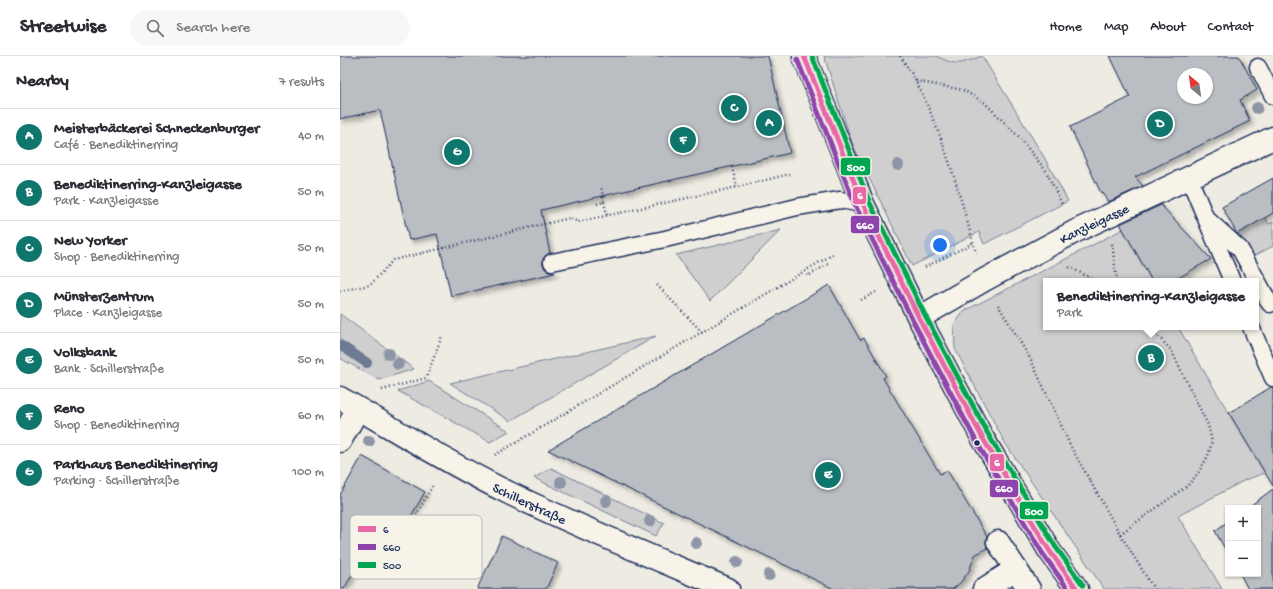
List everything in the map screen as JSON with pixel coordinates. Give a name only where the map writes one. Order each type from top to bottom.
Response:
[{"type":"street","points":[[804,56],[863,204],[919,318],[982,437],[1049,550],[1076,589]]},
{"type":"street","name":"Kanzleigasse","points":[[919,318],[986,279],[1076,231],[1273,138]]},
{"type":"street","points":[[340,441],[349,404]]},
{"type":"street","name":"Schillerstraße","points":[[349,404],[447,460],[516,496],[606,537],[728,589]]},
{"type":"street","points":[[998,542],[1029,589]]},
{"type":"street","points":[[984,589],[1016,569]]},
{"type":"lane","points":[[1258,67],[1273,96]]},
{"type":"lane","points":[[1188,178],[1231,278]]},
{"type":"lane","points":[[552,262],[665,239],[797,208],[840,200],[863,204]]},
{"type":"lane","points":[[1204,216],[1240,249],[1256,278]]},
{"type":"lane","points":[[1259,284],[1270,304]]},
{"type":"lane","points":[[1253,330],[1273,378]]},
{"type":"path","points":[[900,56],[916,81],[935,124],[950,164],[976,254]]},
{"type":"path","points":[[916,81],[963,90],[985,103],[1019,137],[1046,171],[1076,231]]},
{"type":"path","points":[[732,167],[737,187]]},
{"type":"path","points":[[340,291],[370,285],[393,260],[570,218],[578,222],[790,174]]},
{"type":"path","points":[[601,186],[607,215]]},
{"type":"path","points":[[597,204],[604,202]]},
{"type":"path","points":[[1112,240],[1117,278]]},
{"type":"path","points":[[925,267],[973,243]]},
{"type":"path","points":[[468,471],[835,253]]},
{"type":"path","points":[[805,271],[808,276],[828,264]]},
{"type":"path","points":[[1066,266],[1091,278]]},
{"type":"path","points":[[657,285],[702,332]]},
{"type":"path","points":[[997,302],[1031,360],[1071,446],[1120,534],[1154,589]]},
{"type":"path","points":[[1120,534],[1187,486],[1197,475],[1208,456],[1212,442],[1208,425],[1171,350],[1153,330]]},
{"type":"path","points":[[349,404],[375,392],[426,378],[442,336]]},
{"type":"path","points":[[416,515],[447,460]]},
{"type":"shaded area","points":[[824,56],[936,56],[949,62],[959,63],[982,56],[1044,157],[1068,201],[984,244],[979,232],[912,266],[852,143]]},
{"type":"shaded area","points":[[936,56],[981,56],[972,61],[960,64],[948,62]]},
{"type":"shaded area","points":[[1265,217],[1269,224],[1273,222],[1273,246],[1252,257],[1238,233]]},
{"type":"shaded area","points":[[1123,229],[1150,278],[1043,278],[1043,330],[1180,330],[1265,473],[1245,480],[1178,516],[1222,589],[1104,589],[1005,443],[955,349],[954,325],[964,311]]},
{"type":"shaded area","points":[[781,230],[710,301],[676,255]]},
{"type":"shaded area","points":[[340,314],[414,369],[379,380],[340,358]]},
{"type":"shaded area","points":[[656,336],[510,421],[450,383]]},
{"type":"shaded area","points":[[429,381],[509,431],[490,442],[398,391]]},
{"type":"shaded area","points":[[551,468],[664,523],[656,536],[534,478]]},
{"type":"building","points":[[340,56],[768,56],[790,153],[541,210],[550,253],[543,259],[543,264],[545,269],[554,271],[555,273],[451,296],[437,234],[409,240],[380,110],[340,119]]},
{"type":"building","points":[[1110,56],[1239,56],[1257,90],[1240,100],[1250,121],[1135,177],[1143,186],[1108,202],[1102,192],[1101,193],[1070,127],[1130,97]]},
{"type":"building","points":[[1273,178],[1273,213],[1237,234],[1222,207]]},
{"type":"building","points":[[1161,205],[1211,259],[1178,278],[1150,278],[1120,224]]},
{"type":"building","points":[[829,285],[860,340],[864,338],[886,376],[883,378],[940,474],[947,470],[987,537],[987,548],[975,555],[969,571],[961,582],[953,589],[834,589],[548,450]]},
{"type":"building","points":[[1273,387],[1273,486],[1229,413]]},
{"type":"building","points":[[362,456],[425,492],[412,515],[350,515],[350,578],[344,589],[340,589],[340,495]]},
{"type":"building","points":[[1273,489],[1273,589],[1248,589],[1242,577],[1261,577],[1261,505],[1251,505]]},
{"type":"building","points":[[1225,523],[1225,549],[1215,531]]},
{"type":"building","points":[[502,536],[558,563],[546,589],[477,589]]},
{"type":"waterway","points":[[340,345],[367,363]]},
{"type":"transit line","name":"6","points":[[804,56],[863,204],[919,318],[982,437],[1049,550],[1077,589]]},
{"type":"transit line","name":"500","points":[[812,56],[869,201],[925,315],[988,434],[1055,546],[1083,585]]},
{"type":"transit line","name":"660","points":[[797,59],[856,207],[913,321],[976,441],[1043,554],[1068,589]]},
{"type":"place","name":"New Yorker","points":[[734,108]]},
{"type":"place","name":"Meisterbäckerei Schneckenburger","points":[[769,123]]},
{"type":"place","name":"Münsterzentrum","points":[[1160,124]]},
{"type":"place","name":"Reno","points":[[683,140]]},
{"type":"place","name":"Parkhaus Benediktinerring","points":[[457,152]]},
{"type":"place","name":"Benediktinerring-Kanzleigasse","points":[[1151,358]]},
{"type":"place","name":"Volksbank","points":[[828,475]]}]
